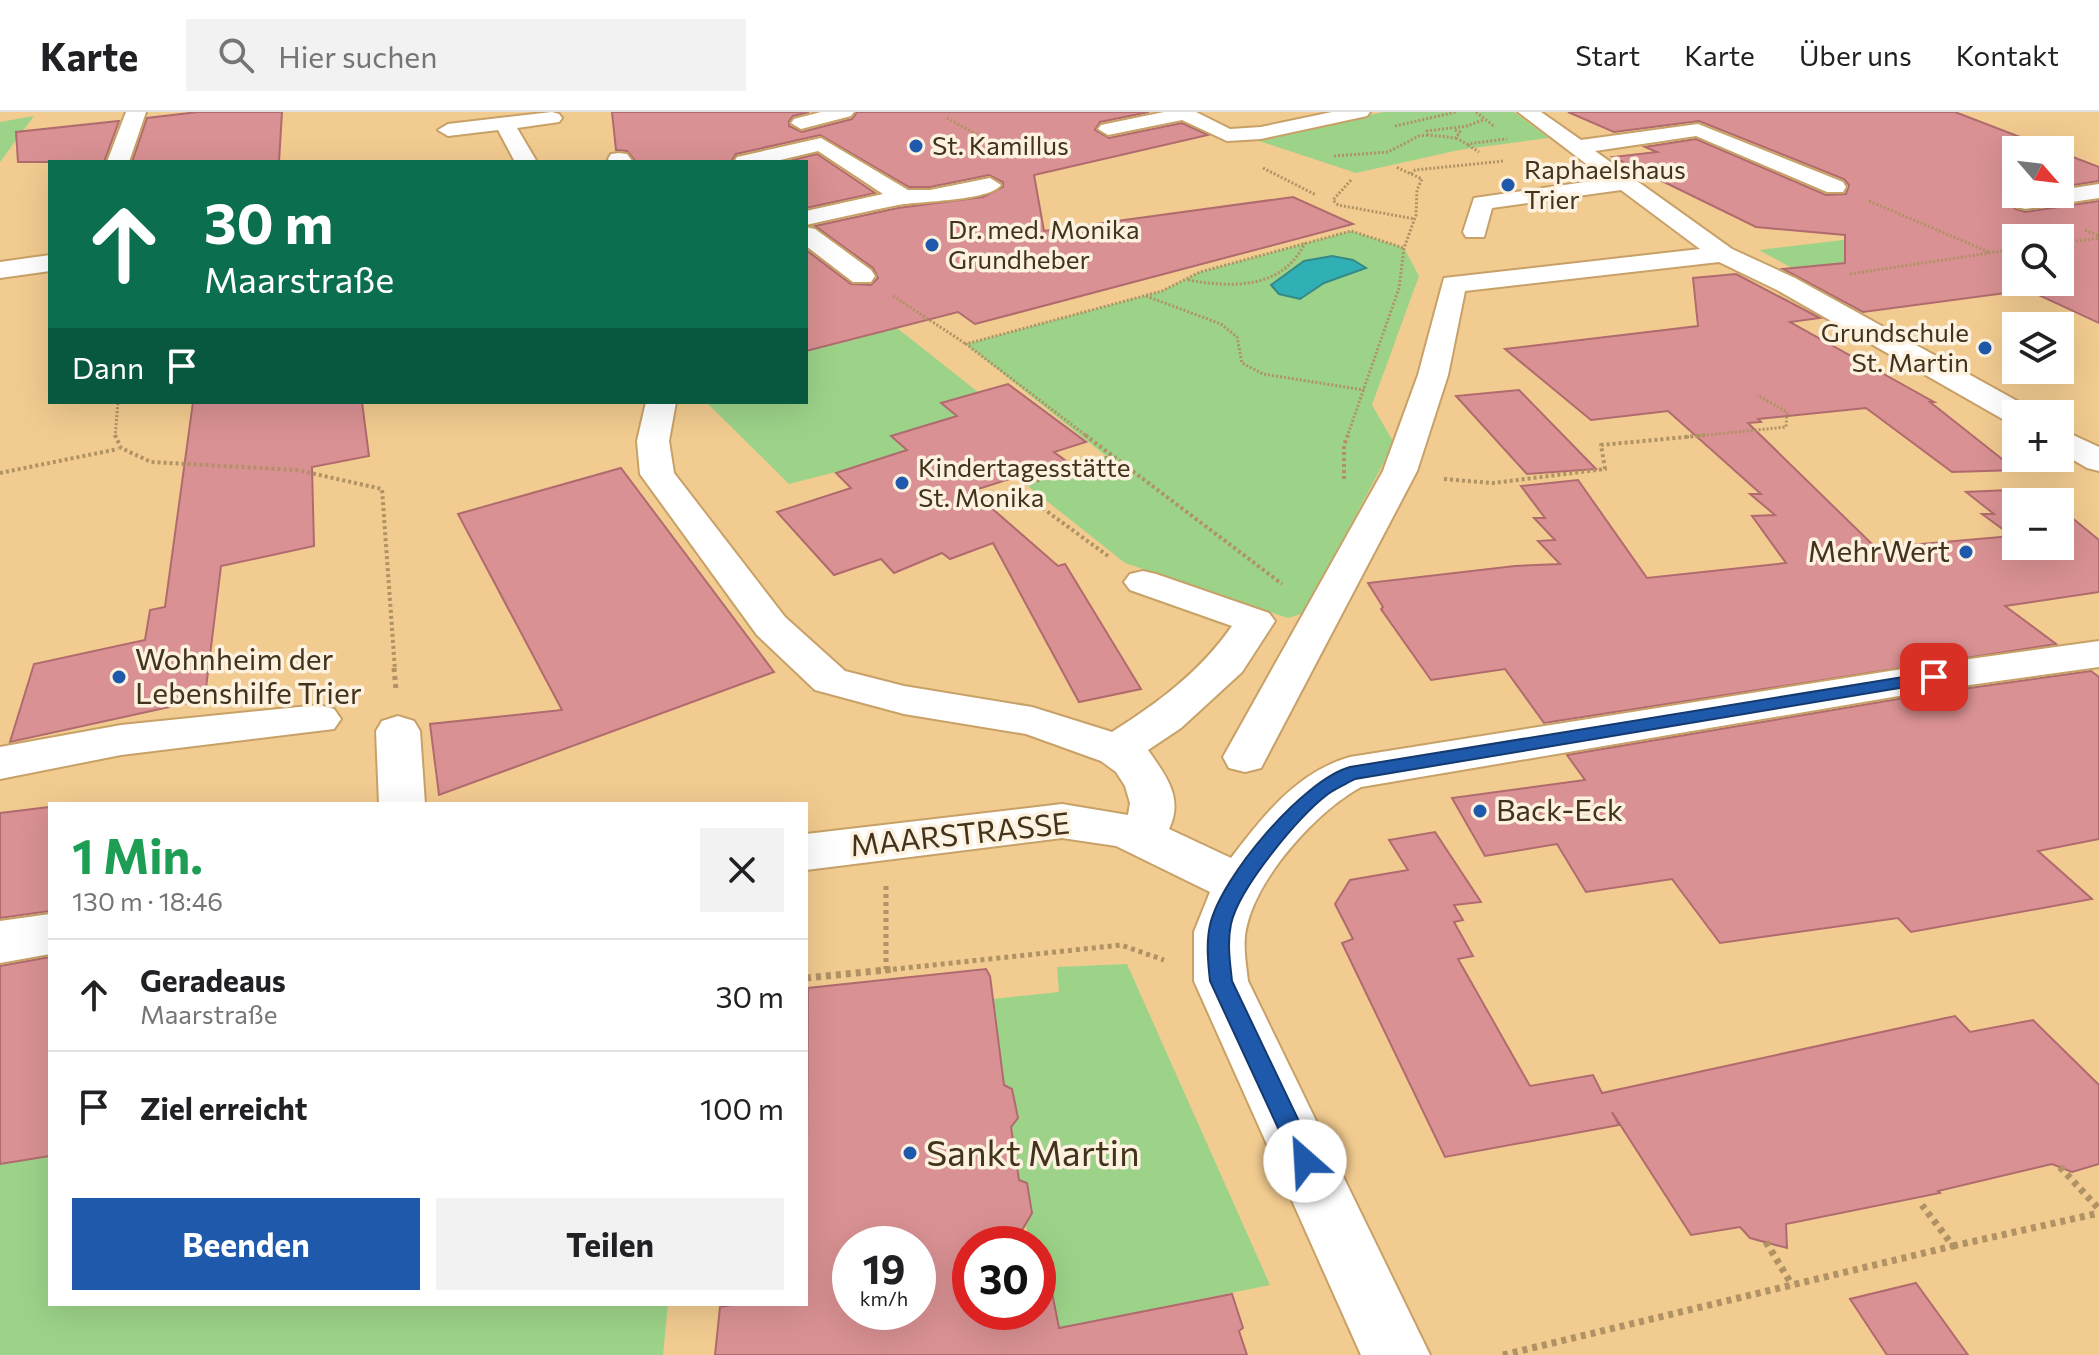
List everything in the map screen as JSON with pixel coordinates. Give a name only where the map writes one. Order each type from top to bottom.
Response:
[{"type":"street","points":[[119,160],[136,112]]},
{"type":"street","points":[[753,160],[821,144],[826,139],[801,123],[844,112]]},
{"type":"street","points":[[1108,129],[1182,113],[1227,135],[1261,133],[1360,112]]},
{"type":"street","points":[[1528,112],[1723,254],[1786,284],[2002,406]]},
{"type":"street","points":[[448,130],[562,133],[552,115]]},
{"type":"street","points":[[1579,147],[1698,130],[1835,187]]},
{"type":"street","points":[[510,132],[525,160]]},
{"type":"street","points":[[821,144],[903,197]]},
{"type":"street","points":[[1475,232],[1482,203],[1625,183]]},
{"type":"street","points":[[808,218],[903,197],[930,197],[990,185]]},
{"type":"street","points":[[2074,195],[2099,191]]},
{"type":"street","points":[[808,236],[862,276]]},
{"type":"street","points":[[1245,757],[1400,471],[1433,375],[1453,284],[1723,254]]},
{"type":"street","points":[[0,270],[48,263]]},
{"type":"street","points":[[661,404],[653,441],[657,474],[771,626],[830,681],[904,700],[1032,721],[1117,750],[1132,761],[1148,785],[1153,803],[1152,815],[1141,836]]},
{"type":"street","points":[[2074,447],[2099,461]]},
{"type":"street","points":[[1143,582],[1309,638]]},
{"type":"street","points":[[1117,750],[1166,718],[1227,663],[1255,621]]},
{"type":"street","points":[[1396,1355],[1221,981],[1218,950],[1221,923],[1239,884],[1290,820],[1322,789],[1350,773],[1934,677],[2099,654]]},
{"type":"street","points":[[0,763],[121,740],[319,719]]},
{"type":"street","points":[[398,731],[402,802]]},
{"type":"street","name":"MAARSTRASSE","points":[[808,852],[1062,821],[1106,824],[1141,836],[1239,884]]},
{"type":"street","points":[[0,942],[48,934]]},
{"type":"path","points":[[1476,112],[1498,129]]},
{"type":"path","points":[[1455,130],[1483,120]]},
{"type":"path","points":[[1413,122],[1460,132],[1456,138]]},
{"type":"path","points":[[1431,128],[1427,131],[1428,135],[1456,138],[1479,152]]},
{"type":"path","points":[[1467,144],[1517,140]]},
{"type":"path","points":[[1411,174],[1415,170],[1512,160]]},
{"type":"path","points":[[1344,483],[1344,445],[1399,288],[1404,248],[1415,219],[1417,190],[1422,179],[1396,167]]},
{"type":"path","points":[[1351,180],[1333,200],[1338,205],[1415,219]]},
{"type":"path","points":[[1835,187],[1990,253]]},
{"type":"path","points":[[966,344],[1145,296],[1200,272],[1351,231],[1404,248]]},
{"type":"path","points":[[2074,241],[2099,238]]},
{"type":"path","points":[[1187,280],[1219,286],[1255,283],[1289,269],[1305,243]]},
{"type":"path","points":[[1786,284],[2002,251]]},
{"type":"path","points":[[862,276],[966,344],[1284,586],[1309,638]]},
{"type":"path","points":[[1145,296],[1221,324],[1237,337],[1242,363],[1249,369],[1263,374],[1364,390]]},
{"type":"path","points":[[1400,471],[1493,483],[1605,469],[1601,445],[1786,427],[1787,412],[1757,395]]},
{"type":"path","points":[[118,404],[113,438],[118,449]]},
{"type":"path","points":[[0,473],[118,449],[151,462],[310,472],[348,477],[382,489],[398,731]]},
{"type":"path","points":[[1113,456],[1015,488],[1143,582]]},
{"type":"path","points":[[886,897],[886,969]]},
{"type":"path","points":[[808,978],[1121,945]]},
{"type":"path","points":[[1503,1355],[2099,1211],[2060,1167]]},
{"type":"path","points":[[1922,1205],[1953,1246]]},
{"type":"path","points":[[1766,1242],[1792,1285]]},
{"type":"green space","points":[[1384,112],[1514,112],[1549,138],[1459,150],[1356,173],[1253,139]]},
{"type":"green space","points":[[34,116],[0,162],[0,122]]},
{"type":"green space","points":[[1351,231],[1404,248],[1419,276],[1372,405],[1394,443],[1304,613],[1288,618],[1125,563],[1024,483],[1106,456],[966,344],[1162,291],[1200,272]]},
{"type":"green space","points":[[1885,235],[1940,260],[1814,280],[1759,250]]},
{"type":"green space","points":[[897,328],[978,392],[942,403],[961,419],[892,436],[910,453],[789,484],[708,404],[808,404],[808,350]]},
{"type":"green space","points":[[1127,964],[1270,1285],[1059,1328],[1056,1313],[1056,1226],[1026,1226],[1032,1213],[1027,1183],[1019,1180],[1011,1127],[1018,1118],[1012,1089],[1004,1085],[993,999],[1059,992],[1057,967]]},
{"type":"green space","points":[[48,1156],[48,1306],[668,1306],[663,1355],[0,1355],[0,1164]]},
{"type":"water","points":[[1332,256],[1353,260],[1366,268],[1324,283],[1300,299],[1279,294],[1271,285],[1304,261]]},
{"type":"building","points":[[198,112],[282,112],[279,160],[133,160],[147,118]]},
{"type":"building","points":[[612,112],[809,112],[793,116],[789,121],[789,126],[802,132],[852,119],[857,112],[1149,112],[1100,122],[1095,130],[1109,138],[1182,123],[1208,135],[1034,175],[1044,231],[1293,197],[1353,224],[975,324],[958,312],[808,350],[808,252],[851,284],[871,285],[878,278],[873,268],[815,226],[898,208],[983,197],[1003,187],[1003,182],[989,175],[930,187],[909,187],[820,135],[736,154],[732,160],[634,160],[627,151],[616,150]]},
{"type":"building","points":[[1568,112],[1955,112],[2018,136],[2002,136],[2002,208],[2025,212],[2074,208],[2074,205],[2099,201],[2099,323],[2041,296],[2074,296],[2074,224],[2002,224],[2002,293],[1863,312],[1783,269],[1845,263],[1845,235],[1756,227],[1613,157],[1657,152],[1645,147],[1696,139],[1826,195],[1846,194],[1849,185],[1844,179],[1699,121],[1614,132]]},
{"type":"building","points":[[119,121],[105,160],[18,162],[16,132]]},
{"type":"building","points":[[817,154],[875,193],[808,208],[808,160],[793,160]]},
{"type":"building","points":[[2074,157],[2099,167],[2099,181],[2074,185]]},
{"type":"building","points":[[1736,274],[1820,318],[1790,322],[1934,402],[1930,402],[2002,459],[2002,470],[1952,472],[1866,408],[1758,419],[1761,422],[1748,423],[1876,548],[2002,537],[2002,560],[2074,560],[2074,519],[2099,540],[2099,592],[2005,606],[2056,644],[1544,723],[1505,669],[1431,680],[1381,609],[1383,607],[1368,583],[1515,566],[1560,564],[1538,541],[1555,540],[1534,518],[1545,518],[1521,486],[1578,480],[1647,578],[1786,563],[1752,516],[1775,515],[1750,494],[1761,494],[1668,411],[1591,420],[1505,349],[1698,326],[1693,278]]},
{"type":"building","points":[[1008,384],[1086,442],[1054,452],[1066,461],[972,491],[1058,566],[1065,564],[1141,689],[1079,702],[993,543],[950,559],[942,553],[894,573],[881,559],[834,575],[777,512],[851,488],[836,473],[907,450],[891,436],[957,416],[941,403]]},
{"type":"building","points":[[1519,390],[1596,469],[1527,474],[1456,396]]},
{"type":"building","points":[[193,404],[362,404],[369,456],[312,467],[314,546],[221,566],[205,696],[197,698],[197,701],[10,742],[34,664],[145,640],[150,610],[165,607]]},
{"type":"building","points":[[621,468],[774,672],[439,795],[430,724],[562,710],[458,514]]},
{"type":"building","points":[[2002,490],[2002,529],[1982,514],[1994,514],[1966,492]]},
{"type":"building","points":[[2091,671],[2099,677],[2099,839],[2038,851],[2092,899],[1911,932],[1898,918],[1720,943],[1672,879],[1586,892],[1557,844],[1485,856],[1452,798],[1585,780],[1567,755],[1934,693]]},
{"type":"building","points":[[48,807],[48,911],[0,918],[0,813]]},
{"type":"building","points":[[1435,832],[1481,902],[1454,905],[1463,920],[1454,922],[1473,956],[1458,959],[1530,1086],[1593,1075],[1602,1093],[1955,1016],[1970,1032],[2033,1020],[2099,1085],[2099,1164],[2072,1172],[2052,1164],[1938,1191],[1940,1193],[1786,1224],[1787,1248],[1750,1238],[1740,1227],[1691,1235],[1612,1112],[1619,1125],[1445,1157],[1342,943],[1353,939],[1335,904],[1350,880],[1408,870],[1389,840]]},
{"type":"building","points":[[48,957],[48,1156],[0,1164],[0,966]]},
{"type":"building","name":"Sankt Martin","points":[[986,969],[990,976],[1004,1085],[1012,1089],[1018,1118],[1011,1127],[1019,1180],[1027,1183],[1032,1213],[1024,1226],[952,1226],[952,1330],[1056,1330],[1056,1313],[1059,1328],[1232,1294],[1243,1328],[1239,1331],[1247,1355],[715,1355],[720,1307],[808,1306],[808,988]]},
{"type":"building","points":[[1916,1283],[1968,1355],[1887,1355],[1850,1299]]},
{"type":"place","name":"St. Kamillus","points":[[916,146]]},
{"type":"place","name":"Raphaelshaus Trier","points":[[1508,185]]},
{"type":"place","name":"Dr. med. Monika Grundheber","points":[[932,245]]},
{"type":"place","name":"Grundschule St. Martin","points":[[1985,348]]},
{"type":"place","name":"Kindertagesstätte St. Monika","points":[[902,483]]},
{"type":"place","name":"MehrWert","points":[[1966,552]]},
{"type":"place","name":"Wohnheim der Lebenshilfe Trier","points":[[119,677]]},
{"type":"place","name":"Back-Eck","points":[[1480,811]]},
{"type":"place","name":"Sankt Martin","points":[[910,1153]]},
{"type":"route","points":[[1305,1161],[1221,981],[1218,950],[1221,923],[1239,884],[1290,820],[1322,789],[1350,773],[1934,677]]}]
